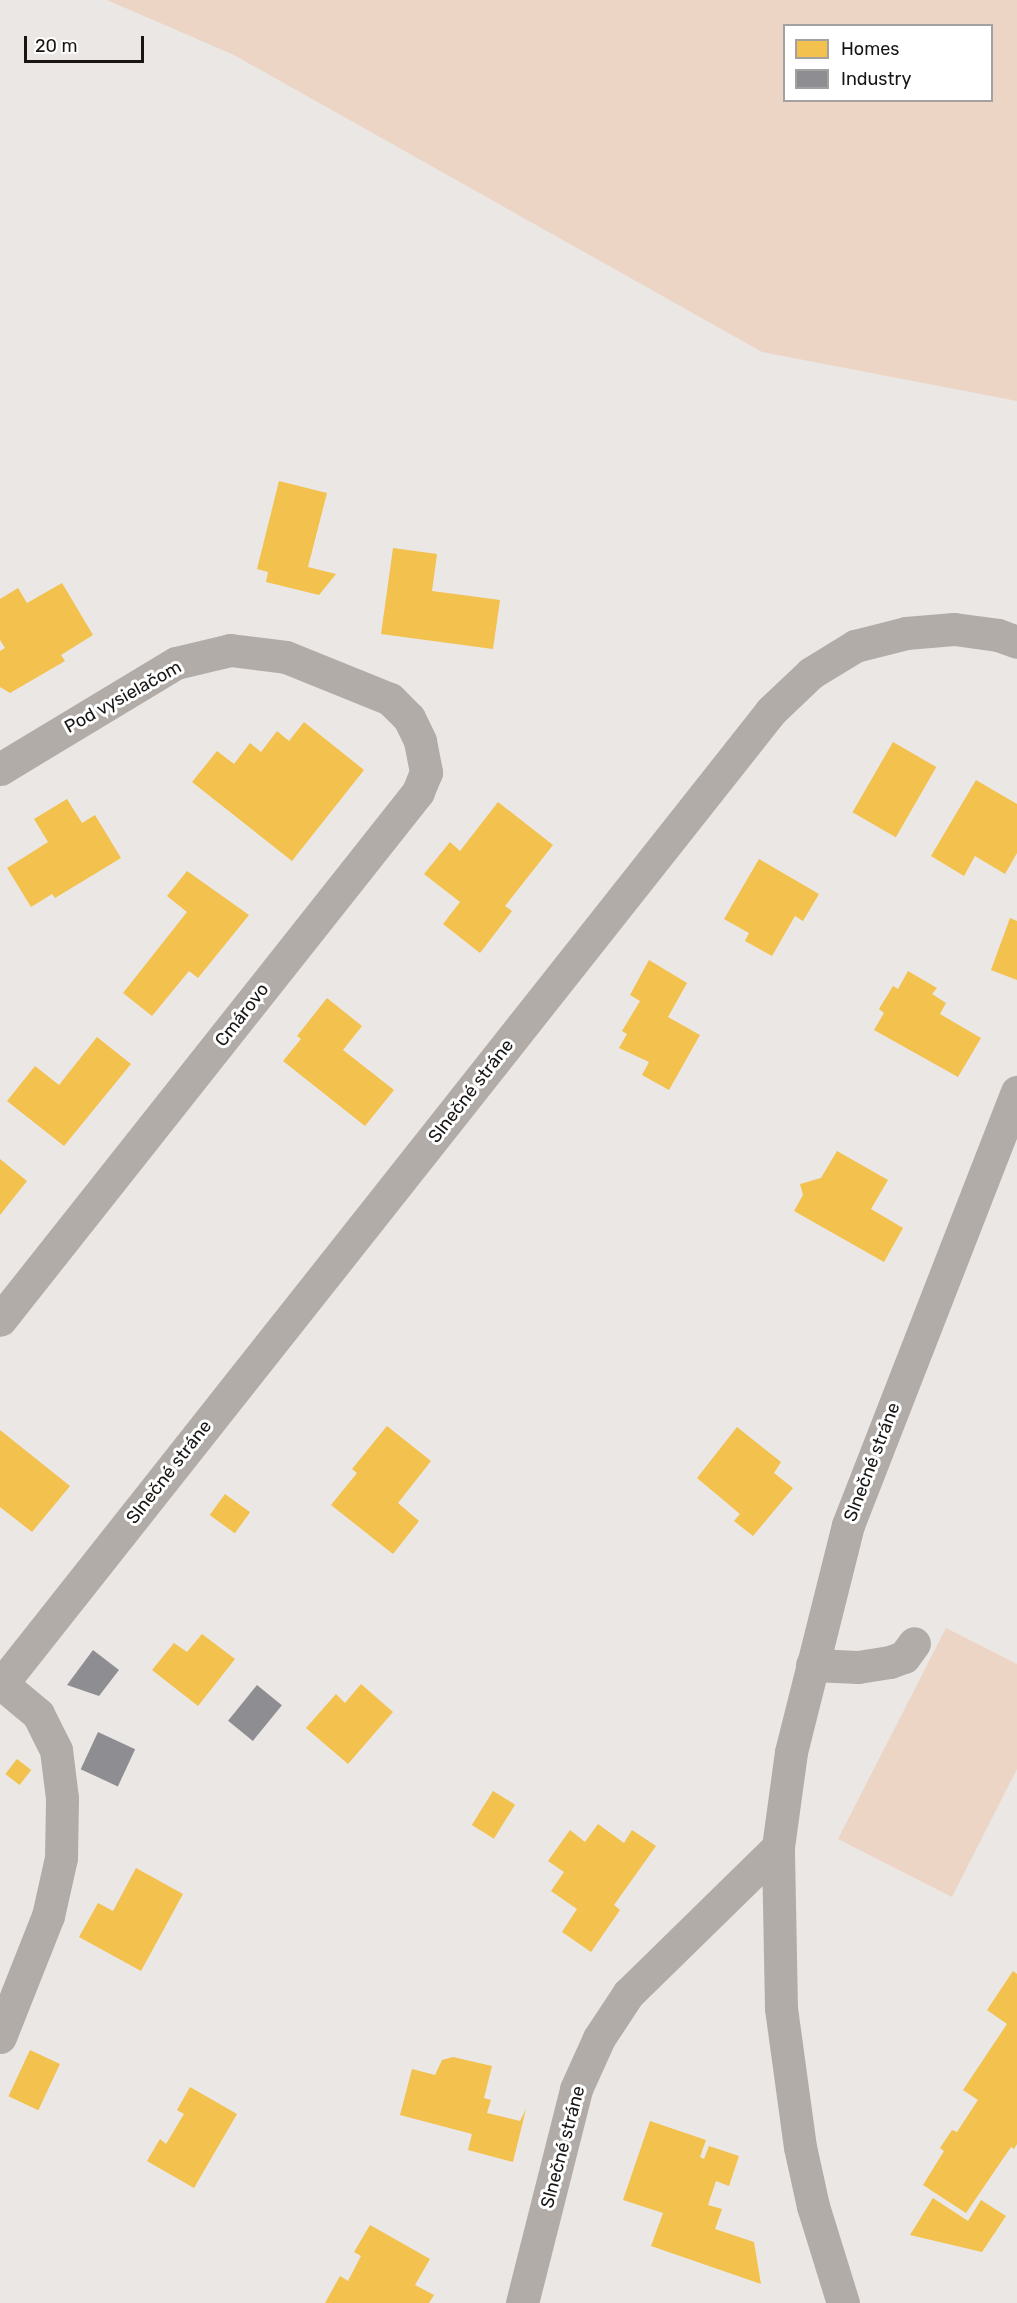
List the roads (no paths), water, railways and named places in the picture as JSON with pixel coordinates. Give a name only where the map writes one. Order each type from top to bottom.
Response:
[{"type":"street","name":"Slnečné stráne","points":[[0,2037],[48,1916],[61,1857],[62,1798],[56,1750],[38,1714],[1,1685],[771,711],[811,673],[855,646],[906,633],[954,629],[998,634],[1017,642]]},
{"type":"street","name":"Pod vysielačom","points":[[0,769],[176,663],[230,650],[286,657],[390,699]]},
{"type":"street","name":"Cmárovo","points":[[0,1320],[418,792],[426,772],[420,741],[409,718],[390,699]]},
{"type":"street","name":"Slnečné stráne","points":[[843,2303],[813,2206],[789,2072],[781,2008],[778,1847],[791,1752],[848,1524],[1017,1092]]},
{"type":"street","points":[[812,1665],[858,1667],[890,1662],[904,1657],[914,1643]]},
{"type":"street","name":"Slnečné stráne","points":[[522,2303],[576,2088],[599,2038],[636,1985],[778,1847]]}]
